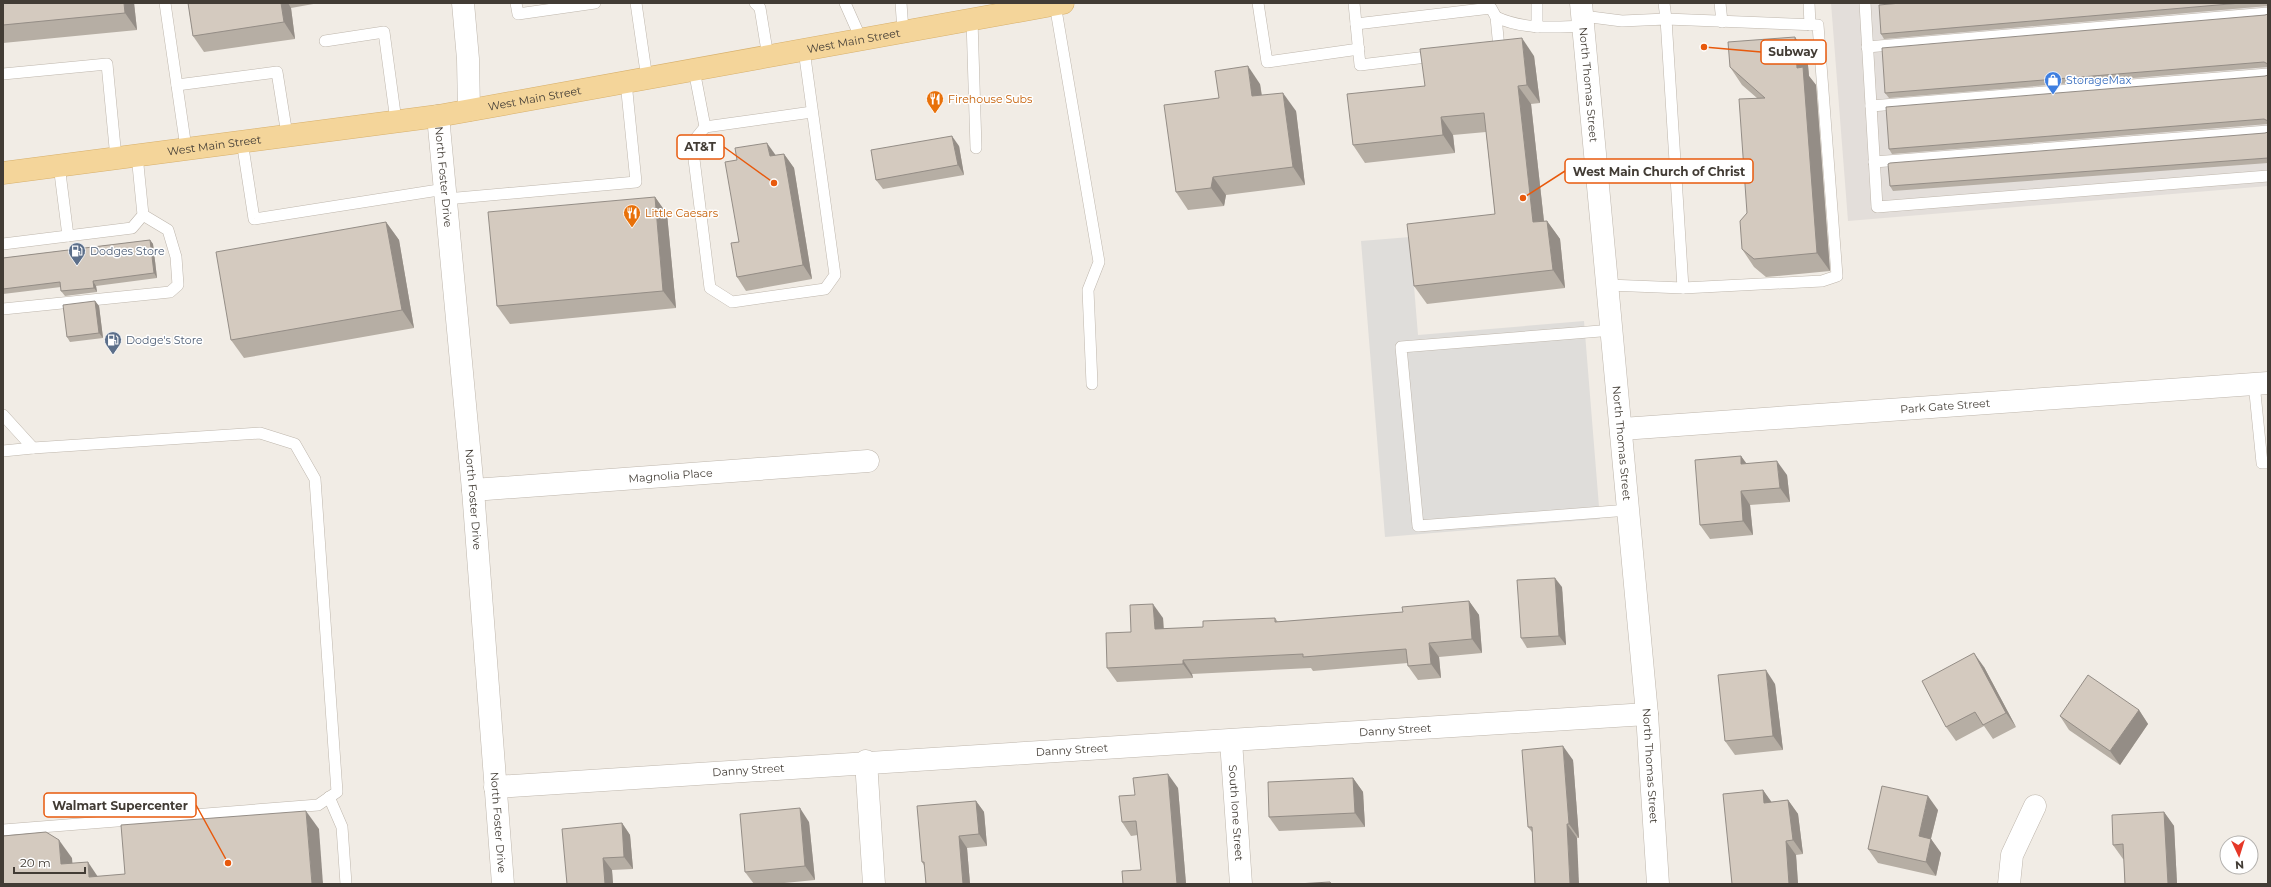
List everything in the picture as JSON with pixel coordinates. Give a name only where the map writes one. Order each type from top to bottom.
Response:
[{"type":"main road","name":"West Main Street","points":[[3,173],[438,116],[768,57],[903,31],[981,13],[1059,4]]},
{"type":"street","points":[[463,3],[468,59],[469,110]]},
{"type":"street","name":"North Thomas Street","points":[[1583,15],[1648,714],[1658,884]]},
{"type":"street","name":"North Foster Drive","points":[[438,116],[473,490],[503,884]]},
{"type":"street","name":"Park Gate Street","points":[[1622,429],[2261,383]]},
{"type":"street","name":"Magnolia Place","points":[[473,490],[868,461]]},
{"type":"street","name":"Danny Street","points":[[495,787],[866,761],[1231,741],[1648,714]]},
{"type":"street","name":"South Ione Street","points":[[1231,741],[1241,884]]},
{"type":"street","points":[[866,761],[874,884]]},
{"type":"street","points":[[2009,884],[2012,855],[2035,806]]},
{"type":"lane","points":[[165,3],[186,148]]},
{"type":"lane","points":[[516,3],[518,14],[595,3]]},
{"type":"lane","points":[[242,141],[254,219],[445,194],[636,182],[636,3]]},
{"type":"lane","points":[[754,3],[760,8],[768,57]]},
{"type":"lane","points":[[845,3],[861,39]]},
{"type":"lane","points":[[901,3],[903,31]]},
{"type":"lane","points":[[1258,3],[1267,62],[1359,49]]},
{"type":"lane","points":[[1354,3],[1360,65],[1445,55]]},
{"type":"lane","points":[[1537,3],[1537,27]]},
{"type":"lane","points":[[1664,3],[1683,288]]},
{"type":"lane","points":[[1720,3],[1722,22]]},
{"type":"lane","points":[[1809,3],[1810,25]]},
{"type":"lane","points":[[1865,3],[1877,207],[2268,176]]},
{"type":"lane","points":[[1059,4],[1099,262],[1088,290],[1092,384]]},
{"type":"lane","points":[[1356,24],[1483,6],[1491,8],[1496,17],[1499,48],[1484,50]]},
{"type":"lane","points":[[976,148],[981,13]]},
{"type":"lane","points":[[1867,47],[2268,13]]},
{"type":"lane","points":[[1496,17],[1513,24],[1537,27],[1583,15],[1622,21],[1666,19],[1818,25],[1837,276],[1822,281],[1683,288],[1608,285]]},
{"type":"lane","points":[[325,41],[384,32],[396,121]]},
{"type":"lane","points":[[804,50],[835,274],[824,289],[732,302],[710,288],[692,143],[705,127],[812,112]]},
{"type":"lane","points":[[3,74],[107,64],[127,156],[143,215],[168,230],[176,257],[178,285],[170,292],[3,309]]},
{"type":"lane","points":[[694,70],[705,127]]},
{"type":"lane","points":[[176,85],[277,72],[287,135]]},
{"type":"lane","points":[[1871,106],[2268,74]]},
{"type":"lane","points":[[1874,162],[2268,131]]},
{"type":"lane","points":[[59,165],[68,236]]},
{"type":"lane","points":[[3,244],[132,228],[143,215]]},
{"type":"lane","points":[[1613,330],[1401,347],[1402,362],[1418,526],[1629,510]]},
{"type":"lane","points":[[2261,383],[2262,463],[2268,463]]},
{"type":"lane","points":[[3,415],[33,448]]},
{"type":"lane","points":[[3,451],[260,433],[295,444],[315,479],[337,792],[318,805],[3,830]]},
{"type":"lane","points":[[329,797],[342,827],[346,884]]},
{"type":"shaded area","name":"StorageMax","points":[[1831,3],[2268,3],[2268,186],[1848,221]]},
{"type":"shaded area","points":[[1410,237],[1418,335],[1584,321],[1600,519],[1385,537],[1361,241]]},
{"type":"building","points":[[3,3],[124,3],[125,13],[3,25]]},
{"type":"building","points":[[188,3],[281,3],[284,22],[193,36]]},
{"type":"building","points":[[1901,3],[2241,3],[1881,34],[1879,5]]},
{"type":"building","points":[[2268,14],[2268,64],[2264,62],[1885,93],[1882,48]]},
{"type":"building","points":[[1795,37],[1797,68],[1803,67],[1817,253],[1754,259],[1742,249],[1740,221],[1747,213],[1739,99],[1765,98],[1730,67],[1728,42]]},
{"type":"building","points":[[1522,38],[1527,85],[1518,86],[1533,222],[1547,221],[1553,270],[1414,286],[1407,224],[1495,214],[1484,113],[1441,117],[1443,135],[1353,145],[1347,94],[1425,86],[1420,49]]},
{"type":"building","points":[[1248,66],[1252,96],[1283,93],[1293,167],[1213,177],[1211,188],[1176,192],[1164,105],[1219,98],[1215,71]]},
{"type":"building","points":[[2268,75],[2268,121],[2264,119],[1889,149],[1886,107]]},
{"type":"building","points":[[2268,132],[2268,158],[1890,186],[1888,164],[1890,163]]},
{"type":"building","points":[[952,136],[958,165],[876,180],[871,150]]},
{"type":"building","points":[[767,143],[770,156],[784,154],[803,265],[737,277],[731,243],[739,242],[725,162],[737,160],[735,148]]},
{"type":"building","points":[[655,197],[663,291],[497,306],[488,212]]},
{"type":"building","points":[[386,222],[402,310],[231,340],[216,252]]},
{"type":"building","points":[[150,240],[154,273],[93,281],[94,288],[61,291],[60,282],[3,289],[3,258]]},
{"type":"building","points":[[95,301],[99,333],[67,337],[63,305]]},
{"type":"building","points":[[1741,456],[1741,464],[1777,461],[1780,488],[1741,491],[1743,521],[1700,525],[1695,460]]},
{"type":"building","points":[[1555,578],[1559,636],[1521,638],[1517,580]]},
{"type":"building","points":[[1469,601],[1472,639],[1429,643],[1431,664],[1408,666],[1406,649],[1303,657],[1303,654],[1183,660],[1183,664],[1107,668],[1106,633],[1131,632],[1130,605],[1153,604],[1155,629],[1203,627],[1203,621],[1275,618],[1275,622],[1403,612],[1402,607]]},
{"type":"building","points":[[1974,653],[2006,713],[1983,725],[1975,712],[1946,727],[1922,681]]},
{"type":"building","points":[[1766,670],[1773,736],[1725,741],[1718,675]]},
{"type":"building","points":[[2088,675],[2139,710],[2110,751],[2060,716]]},
{"type":"building","points":[[1563,746],[1569,824],[1567,824],[1570,884],[1535,884],[1532,827],[1528,827],[1522,750]]},
{"type":"building","points":[[1168,774],[1177,884],[1123,884],[1122,871],[1141,870],[1136,821],[1122,822],[1119,796],[1135,795],[1133,778]]},
{"type":"building","points":[[1353,778],[1355,813],[1269,817],[1268,782]]},
{"type":"building","points":[[1882,786],[1928,796],[1919,836],[1931,839],[1926,862],[1868,849]]},
{"type":"building","points":[[1763,790],[1764,803],[1788,800],[1793,840],[1786,841],[1789,884],[1732,884],[1723,794]]},
{"type":"building","points":[[976,801],[979,834],[959,836],[963,884],[926,884],[924,862],[922,862],[917,806]]},
{"type":"building","points":[[800,808],[805,866],[745,872],[740,814]]},
{"type":"building","points":[[306,811],[312,884],[3,884],[3,836],[46,832],[59,840],[61,864],[88,862],[89,877],[125,874],[121,825]]},
{"type":"building","points":[[2164,812],[2168,884],[2125,884],[2123,844],[2113,845],[2112,815]]},
{"type":"building","points":[[622,823],[624,857],[603,858],[605,884],[567,884],[562,829]]},
{"type":"building","points":[[1330,882],[1331,884],[1297,884]]},
{"type":"place","name":"Subway","points":[[1704,47]]},
{"type":"place","name":"StorageMax","points":[[2053,95]]},
{"type":"place","name":"Firehouse Subs","points":[[935,114]]},
{"type":"place","name":"AT&T","points":[[774,183]]},
{"type":"place","name":"West Main Church of Christ","points":[[1523,198]]},
{"type":"place","name":"Little Caesars","points":[[632,228]]},
{"type":"place","name":"Dodges Store","points":[[77,266]]},
{"type":"place","name":"Dodge's Store","points":[[113,355]]},
{"type":"place","name":"Walmart Supercenter","points":[[228,863]]}]
